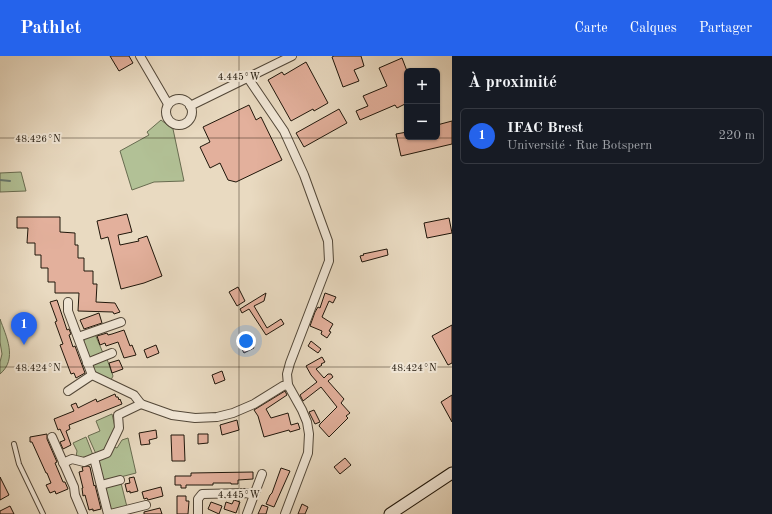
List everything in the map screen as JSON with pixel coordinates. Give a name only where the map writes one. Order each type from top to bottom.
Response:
[{"type":"street","points":[[140,56],[168,104]]},
{"type":"street","points":[[190,106],[292,56]]},
{"type":"street","points":[[248,78],[284,131],[304,176],[328,241],[329,261],[287,374],[288,384],[302,410],[307,422],[309,434],[308,453],[285,514]]},
{"type":"street","points":[[180,99],[186,101],[192,112],[186,123],[180,125],[173,124],[168,120],[166,109],[168,104],[174,100],[180,99]]},
{"type":"street","points":[[68,302],[68,311],[92,375],[134,395],[141,404],[172,415],[183,417],[217,417],[247,408],[288,384]]},
{"type":"street","points":[[78,337],[121,322]]},
{"type":"street","points":[[87,362],[112,354]]},
{"type":"street","points":[[68,390],[92,375]]},
{"type":"street","points":[[63,463],[72,459],[84,462],[106,453],[119,428],[118,415],[141,404]]},
{"type":"street","points":[[52,437],[83,514]]},
{"type":"street","points":[[94,458],[109,514],[146,505]]},
{"type":"street","points":[[390,514],[452,473]]},
{"type":"street","points":[[247,514],[262,474]]},
{"type":"street","points":[[101,485],[120,480]]},
{"type":"street","points":[[198,514],[198,499],[202,494],[246,493],[254,495]]},
{"type":"lane","points":[[14,444],[19,464],[43,514]]},
{"type":"green space","points":[[161,120],[173,129],[184,181],[154,182],[132,190],[120,151],[149,135],[147,132]]},
{"type":"green space","points":[[21,172],[26,191],[0,192],[0,173]]},
{"type":"green space","points":[[0,319],[9,347],[9,354],[5,368],[0,374],[2,354],[0,342]]},
{"type":"green space","points":[[95,334],[103,353],[90,358],[83,343],[85,338]]},
{"type":"green space","points":[[107,359],[113,376],[111,380],[94,372],[92,366],[93,363]]},
{"type":"green space","points":[[112,414],[115,427],[104,450],[96,454],[88,436],[100,431],[96,421]]},
{"type":"green space","points":[[86,437],[93,455],[84,459],[76,457],[77,451],[73,443]]},
{"type":"green space","points":[[128,438],[136,473],[105,481],[103,480],[98,463],[100,459],[112,446],[117,448],[122,440]]},
{"type":"green space","points":[[121,483],[127,507],[113,511],[110,509],[105,489],[106,487]]},
{"type":"building","points":[[110,56],[129,56],[133,63],[119,71]]},
{"type":"building","points":[[361,56],[364,66],[354,70],[359,81],[343,87],[332,57]]},
{"type":"building","points":[[402,58],[406,68],[404,68],[404,104],[397,108],[395,105],[360,120],[356,111],[368,106],[363,96],[387,86],[379,68]]},
{"type":"building","points":[[306,62],[328,103],[291,121],[268,80],[282,72],[284,75]]},
{"type":"building","points":[[249,105],[256,120],[261,117],[282,160],[236,182],[228,180],[220,163],[210,168],[200,147],[210,142],[203,127]]},
{"type":"building","points":[[339,109],[347,123],[304,147],[296,133]]},
{"type":"building","points":[[452,121],[452,144],[401,156],[396,134],[404,133],[404,140],[440,140],[440,124]]},
{"type":"building","points":[[127,214],[132,232],[118,235],[120,245],[139,241],[138,239],[147,236],[162,276],[144,283],[121,289],[108,237],[101,239],[97,221]]},
{"type":"building","points":[[17,217],[60,217],[60,232],[75,233],[75,245],[78,245],[78,258],[84,258],[84,271],[93,271],[93,284],[97,284],[96,302],[115,303],[120,312],[114,314],[113,312],[78,311],[79,293],[55,293],[55,282],[48,282],[48,268],[41,268],[41,255],[35,255],[35,243],[27,243],[28,228],[17,228]]},
{"type":"building","points":[[449,218],[452,233],[427,238],[424,223]]},
{"type":"building","points":[[387,249],[388,255],[362,262],[360,256],[364,255],[363,254]]},
{"type":"building","points":[[238,287],[245,301],[237,306],[229,292]]},
{"type":"building","points":[[266,293],[264,301],[254,306],[267,328],[281,319],[284,324],[266,335],[249,309],[242,313],[240,309]]},
{"type":"building","points":[[325,293],[336,297],[333,303],[329,301],[322,317],[333,324],[329,331],[331,332],[327,338],[321,334],[322,331],[310,326],[315,312],[318,307],[320,308]]},
{"type":"building","points":[[57,300],[67,330],[69,329],[71,334],[69,335],[73,347],[75,346],[85,373],[76,378],[74,373],[71,374],[60,345],[63,344],[50,302]]},
{"type":"building","points":[[99,313],[102,323],[84,329],[80,320]]},
{"type":"building","points":[[452,325],[452,363],[448,365],[432,336]]},
{"type":"building","points":[[124,330],[130,346],[132,345],[136,355],[124,358],[118,342],[106,346],[105,343],[100,345],[97,336],[107,333],[108,335]]},
{"type":"building","points":[[251,341],[254,348],[244,353],[240,346]]},
{"type":"building","points":[[311,341],[321,349],[318,353],[308,346]]},
{"type":"building","points":[[156,345],[159,353],[147,358],[144,350]]},
{"type":"building","points":[[322,357],[325,362],[316,369],[324,378],[328,374],[331,374],[333,377],[328,381],[344,399],[341,403],[350,413],[346,416],[348,418],[329,437],[319,426],[337,407],[321,387],[303,401],[300,395],[317,382],[306,366]]},
{"type":"building","points":[[119,360],[123,369],[112,373],[109,363]]},
{"type":"building","points":[[222,371],[225,380],[215,384],[212,375]]},
{"type":"building","points":[[285,391],[287,395],[266,409],[271,418],[288,413],[291,425],[298,423],[300,429],[290,432],[289,430],[264,437],[258,416],[254,410]]},
{"type":"building","points":[[115,394],[119,400],[120,399],[122,404],[69,425],[70,429],[66,431],[71,445],[63,449],[60,442],[65,440],[60,429],[58,430],[54,419],[74,411],[71,405],[76,403],[78,408],[96,399],[97,402]]},
{"type":"building","points":[[452,395],[452,422],[441,402]]},
{"type":"building","points":[[314,410],[320,422],[315,424],[309,412]]},
{"type":"building","points":[[237,420],[239,430],[222,435],[220,425]]},
{"type":"building","points":[[156,430],[157,438],[149,440],[150,444],[141,445],[139,433]]},
{"type":"building","points":[[47,434],[47,439],[57,462],[55,463],[63,482],[65,482],[68,489],[56,494],[55,491],[50,493],[46,485],[51,483],[32,442],[30,442],[30,437]]},
{"type":"building","points":[[198,434],[208,434],[208,443],[198,444]]},
{"type":"building","points":[[171,435],[184,435],[185,461],[172,461]]},
{"type":"building","points":[[345,458],[351,465],[340,474],[334,467]]},
{"type":"building","points":[[82,467],[90,467],[101,509],[93,511],[93,509],[89,510],[85,495],[83,496],[83,488],[79,472],[83,471]]},
{"type":"building","points":[[281,468],[290,471],[274,507],[266,504],[272,493]]},
{"type":"building","points":[[253,472],[253,479],[238,480],[238,484],[213,483],[213,485],[186,485],[186,488],[181,488],[181,485],[175,485],[175,476],[191,476],[191,473]]},
{"type":"building","points":[[0,477],[9,495],[0,500]]},
{"type":"building","points":[[134,477],[138,491],[130,493],[130,491],[127,492],[125,484],[130,483],[129,478]]},
{"type":"building","points":[[161,487],[163,496],[148,500],[147,498],[144,499],[142,492]]},
{"type":"building","points":[[177,496],[186,496],[186,501],[189,501],[188,514],[177,514]]},
{"type":"building","points":[[234,500],[240,502],[236,513],[224,509],[226,502],[232,504]]},
{"type":"building","points":[[211,502],[222,506],[219,514],[208,509]]},
{"type":"building","points":[[302,504],[308,507],[305,514],[298,514]]},
{"type":"building","points":[[262,505],[268,507],[266,514],[258,514]]},
{"type":"building","points":[[10,506],[14,514],[0,514],[0,511]]},
{"type":"building","points":[[160,508],[162,514],[144,514],[144,512]]},
{"type":"waterway","points":[[0,180],[10,181]]},
{"type":"place","name":"IFAC Brest","points":[[24,345]]}]
